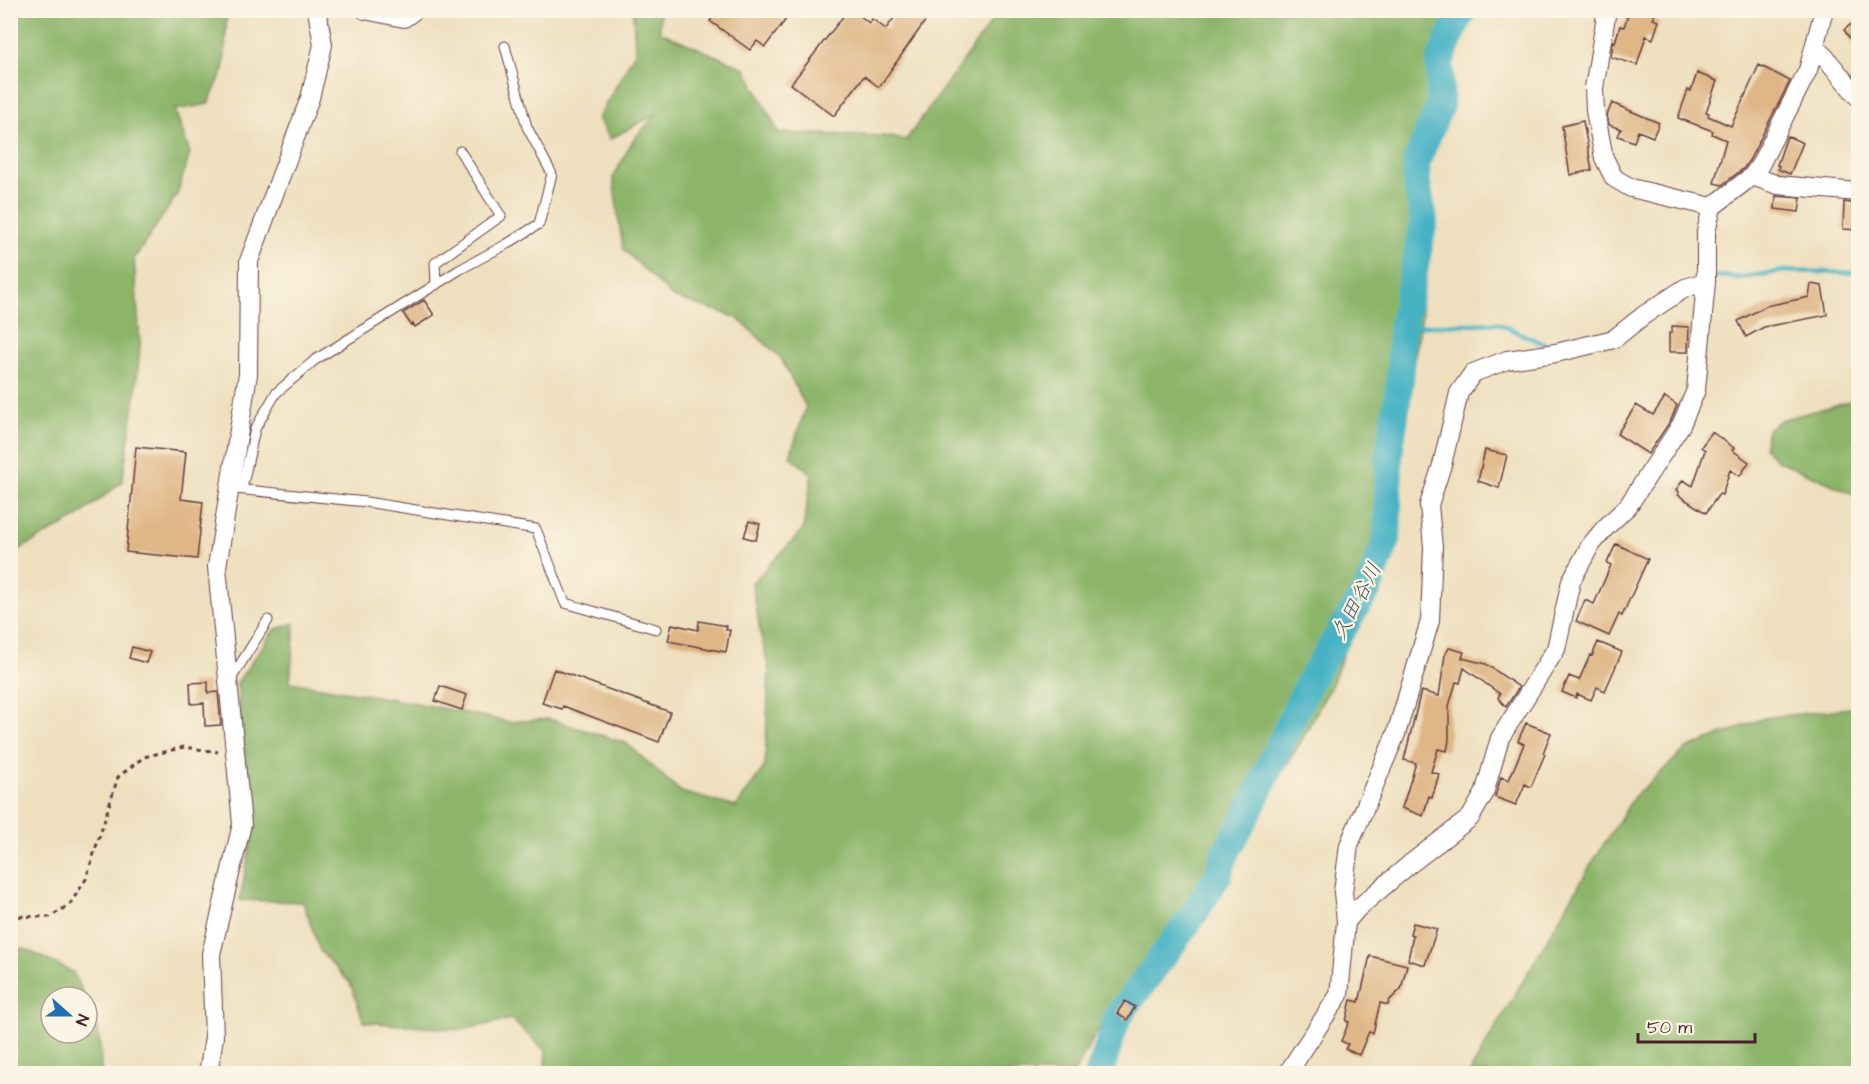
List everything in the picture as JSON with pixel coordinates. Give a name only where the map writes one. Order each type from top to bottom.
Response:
[{"type":"street","points":[[208,1074],[214,1037],[211,954],[242,824],[217,567],[236,489],[248,374],[249,261],[310,98],[323,45],[316,10]]},
{"type":"street","points":[[365,10],[404,18],[415,10]]},
{"type":"street","points":[[1607,10],[1594,88],[1594,111],[1604,158],[1614,178],[1631,188],[1712,207]]},
{"type":"street","points":[[1346,922],[1357,909],[1410,864],[1470,818],[1484,794],[1500,738],[1556,649],[1571,581],[1590,546],[1628,506],[1681,425],[1696,390],[1706,282],[1706,232],[1712,207],[1752,176],[1760,165],[1808,70],[1824,10]]},
{"type":"street","points":[[1816,46],[1858,97]]},
{"type":"street","points":[[1752,176],[1778,185],[1858,192]]},
{"type":"street","points":[[1287,1074],[1339,995],[1346,922],[1343,892],[1349,845],[1396,734],[1430,621],[1433,547],[1429,505],[1442,465],[1459,393],[1473,373],[1507,360],[1556,353],[1614,339],[1644,315],[1685,288],[1706,282]]},
{"type":"lane","points":[[505,46],[527,127],[552,174],[539,224],[315,360],[276,393],[255,429],[236,489],[366,502],[536,529],[564,603],[656,629]]},
{"type":"lane","points":[[436,285],[435,263],[501,216],[460,151]]},
{"type":"lane","points":[[228,684],[268,620]]},
{"type":"path","points":[[10,916],[50,916],[70,904],[86,879],[118,777],[144,758],[184,747],[235,755]]},
{"type":"green space","points":[[11,10],[227,11],[224,69],[208,104],[175,110],[190,153],[177,195],[134,259],[140,344],[136,391],[122,482],[76,518],[11,554]]},
{"type":"green space","points":[[633,11],[660,11],[660,32],[745,68],[779,133],[883,136],[906,140],[999,11],[1466,11],[1441,49],[1434,108],[1410,167],[1419,208],[1416,251],[1422,315],[1406,410],[1403,446],[1358,612],[1333,682],[1299,745],[1234,846],[1103,1021],[1074,1073],[541,1073],[545,1067],[546,1051],[511,1019],[462,1030],[364,1022],[350,983],[320,951],[303,902],[240,900],[253,830],[237,683],[274,630],[295,623],[290,682],[417,703],[509,722],[549,719],[626,743],[681,792],[736,807],[765,766],[769,669],[752,583],[803,530],[812,474],[790,456],[806,407],[780,357],[736,317],[673,297],[623,249],[613,178],[632,142],[656,114],[610,139],[598,118],[635,52]]},
{"type":"green space","points":[[1858,399],[1858,496],[1777,460],[1764,448],[1768,429],[1781,420]]},
{"type":"green space","points":[[1851,708],[1858,710],[1858,1073],[1470,1073],[1592,863],[1634,797],[1686,749],[1764,718]]},
{"type":"green space","points":[[10,946],[25,949],[73,972],[79,985],[39,985],[39,1045],[99,1045],[101,1073],[11,1073]]},
{"type":"building","points":[[718,10],[793,10],[765,47],[757,41],[750,50],[710,21]]},
{"type":"building","points":[[848,10],[853,10],[869,23],[872,19],[886,29],[896,15],[899,18],[905,10],[933,10],[879,87],[864,76],[834,116],[791,84]]},
{"type":"building","points":[[1632,10],[1656,10],[1653,19],[1659,21],[1653,39],[1646,36],[1637,65],[1611,57],[1613,41],[1615,42],[1620,26],[1624,27],[1628,14],[1631,15]]},
{"type":"building","points":[[1858,19],[1858,51],[1844,30]]},
{"type":"building","points":[[1759,65],[1790,81],[1744,168],[1722,185],[1714,183],[1726,140],[1712,134],[1713,131],[1678,118],[1688,90],[1691,91],[1697,73],[1717,81],[1706,112],[1709,113],[1708,116],[1731,126]]},
{"type":"building","points":[[1612,103],[1659,123],[1653,137],[1638,131],[1634,142],[1618,136],[1621,129],[1609,125],[1607,115]]},
{"type":"building","points":[[1583,121],[1592,170],[1570,175],[1562,126]]},
{"type":"building","points":[[1787,136],[1803,143],[1790,174],[1778,169],[1777,165]]},
{"type":"building","points":[[1776,196],[1801,198],[1799,212],[1775,209]]},
{"type":"building","points":[[1844,202],[1858,204],[1858,230],[1843,229]]},
{"type":"building","points":[[1811,284],[1822,286],[1827,315],[1764,327],[1746,337],[1738,321],[1766,306],[1809,297]]},
{"type":"building","points":[[424,300],[434,315],[415,327],[403,313]]},
{"type":"building","points":[[1672,326],[1689,327],[1688,352],[1669,352],[1669,333],[1672,333]]},
{"type":"building","points":[[1665,397],[1677,405],[1671,420],[1648,454],[1617,434],[1636,405],[1653,415]]},
{"type":"building","points":[[1712,432],[1749,462],[1740,476],[1730,470],[1722,495],[1719,494],[1706,513],[1678,495],[1679,492],[1676,490],[1683,480],[1693,486],[1705,450],[1701,447]]},
{"type":"building","points":[[136,447],[186,452],[181,499],[203,502],[197,559],[126,552]]},
{"type":"building","points":[[1485,450],[1507,455],[1499,488],[1478,481]]},
{"type":"building","points":[[749,521],[760,524],[756,540],[744,537]]},
{"type":"building","points":[[1616,544],[1648,559],[1622,616],[1619,614],[1609,636],[1576,621],[1585,600],[1594,604],[1611,565],[1607,563]]},
{"type":"building","points":[[699,621],[727,626],[726,630],[730,630],[726,652],[668,641],[672,624],[698,630]]},
{"type":"building","points":[[1598,642],[1622,652],[1605,691],[1597,687],[1591,700],[1577,694],[1576,698],[1562,692],[1569,676],[1579,680]]},
{"type":"building","points":[[132,647],[150,652],[146,663],[129,658]]},
{"type":"building","points":[[1449,648],[1464,652],[1462,658],[1486,664],[1519,687],[1506,707],[1498,698],[1500,694],[1464,668],[1460,683],[1456,682],[1449,706],[1447,751],[1438,749],[1431,772],[1439,774],[1432,798],[1429,796],[1423,816],[1402,808],[1416,763],[1404,760],[1421,691],[1439,696],[1445,655]]},
{"type":"building","points":[[554,669],[670,712],[659,742],[563,706],[562,709],[542,703]]},
{"type":"building","points":[[208,682],[208,693],[218,692],[221,725],[205,726],[204,703],[191,704],[190,683]]},
{"type":"building","points":[[440,686],[467,695],[462,710],[435,701]]},
{"type":"building","points":[[1526,723],[1551,733],[1531,787],[1525,784],[1516,805],[1495,797],[1501,777],[1509,780],[1524,744],[1518,741]]},
{"type":"building","points":[[1413,923],[1437,929],[1425,965],[1408,960]]},
{"type":"building","points":[[1370,956],[1407,965],[1401,989],[1388,1005],[1380,1003],[1373,1033],[1369,1032],[1359,1055],[1345,1049],[1348,1044],[1341,1041],[1349,1022],[1346,1021],[1351,1000],[1359,1002]]},
{"type":"building","points":[[1125,1001],[1135,1007],[1127,1020],[1117,1013]]},
{"type":"waterway","name":"久田谷川","points":[[1099,1074],[1118,1016],[1192,917],[1218,875],[1226,852],[1247,815],[1309,682],[1368,588],[1387,539],[1389,454],[1400,380],[1402,329],[1424,221],[1417,185],[1416,163],[1440,105],[1440,61],[1464,10]]},
{"type":"waterway","points":[[1709,278],[1720,276],[1740,278],[1784,271],[1858,273]]},
{"type":"waterway","points":[[1402,329],[1420,326],[1497,323],[1547,345],[1562,343]]}]
